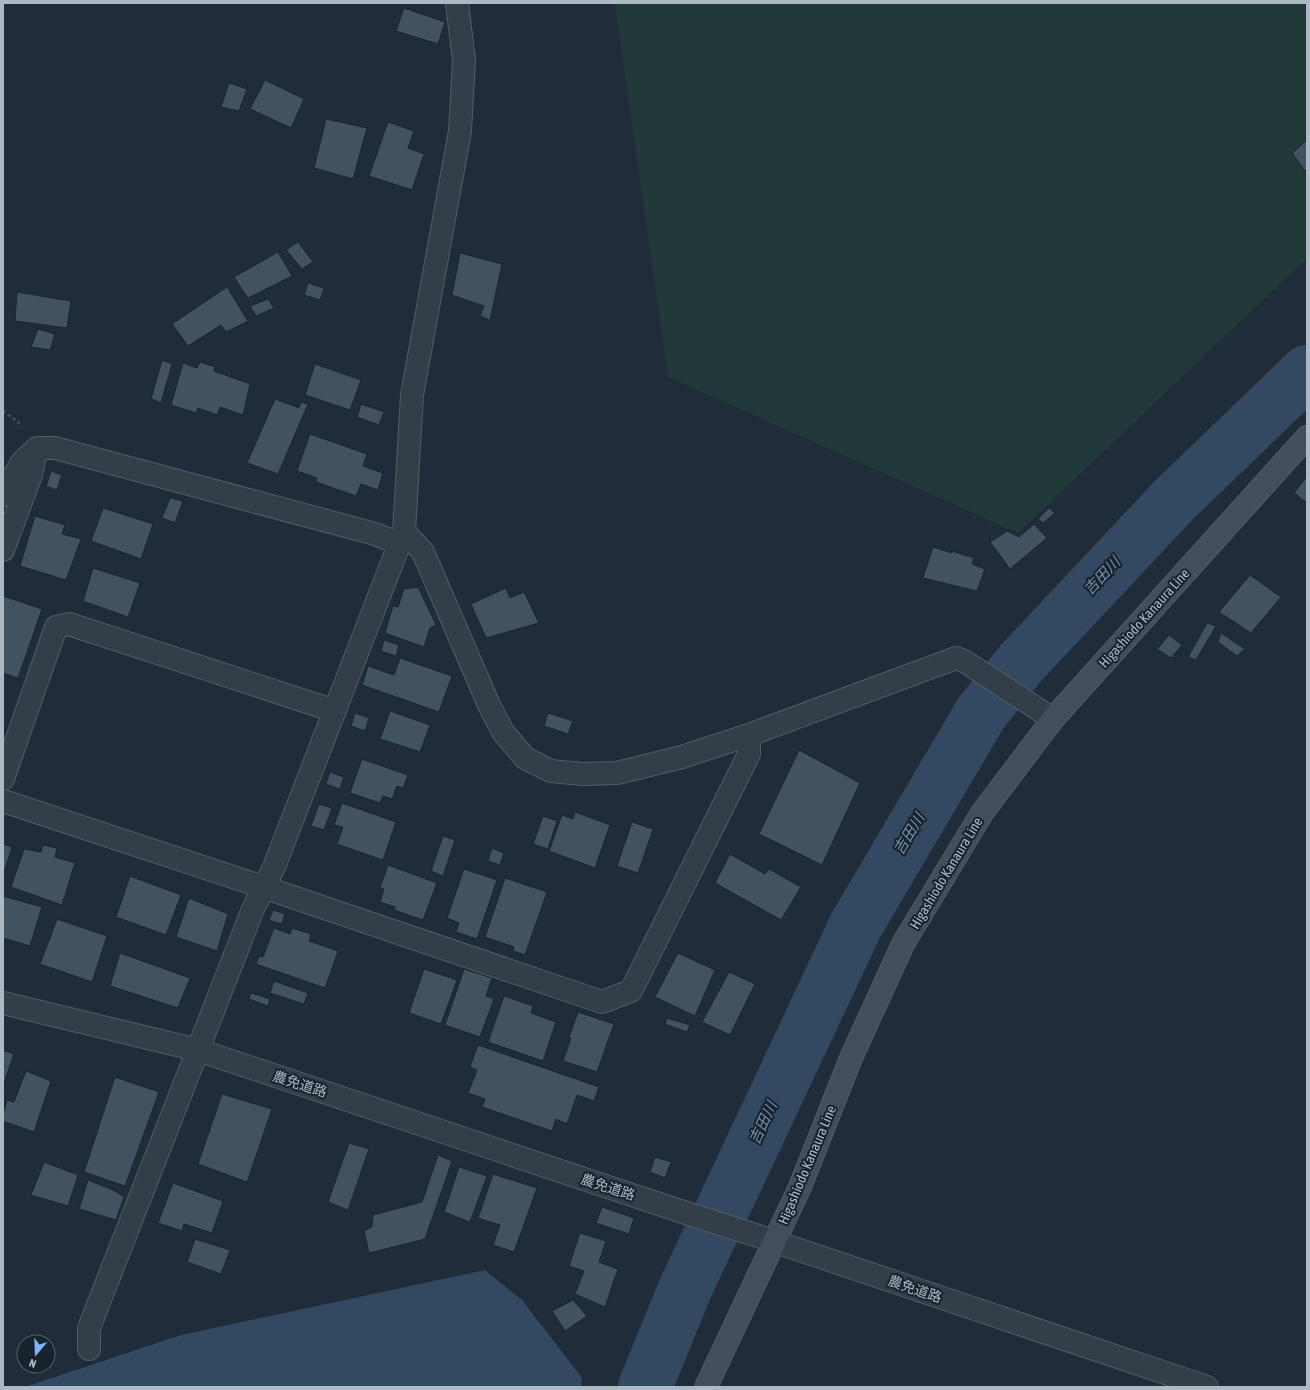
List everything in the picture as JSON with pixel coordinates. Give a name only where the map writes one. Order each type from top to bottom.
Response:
[{"type":"main road","name":"Higashiodo Kanaura Line","points":[[706,1387],[765,1238],[800,1187],[851,1058],[903,944],[982,813],[1046,714],[1307,438]]},
{"type":"street","points":[[89,1349],[89,1328],[252,908],[274,867],[402,538],[412,395],[460,131],[464,60],[457,3]]},
{"type":"street","points":[[3,550],[31,475],[36,448]]},
{"type":"street","points":[[3,495],[22,462],[36,448],[55,448],[367,532],[402,538],[423,552],[489,705],[503,732],[525,758],[551,771],[582,774],[617,773],[682,757],[749,735],[956,658],[964,661],[1046,714]]},
{"type":"street","points":[[3,779],[56,627],[69,624],[335,711]]},
{"type":"street","points":[[3,801],[602,1002],[631,991],[749,754],[749,735]]},
{"type":"street","name":"農免道路","points":[[3,1003],[198,1050],[686,1214],[765,1238],[1207,1387]]},
{"type":"green space","points":[[613,3],[1307,3],[1307,258],[1018,533],[668,377],[616,13]]},
{"type":"water","points":[[485,1270],[522,1300],[582,1378],[581,1387],[25,1387],[181,1335]]},
{"type":"building","points":[[404,8],[445,22],[438,44],[396,31]]},
{"type":"building","points":[[265,80],[304,99],[291,128],[250,109]]},
{"type":"building","points":[[229,83],[247,89],[239,111],[221,107]]},
{"type":"building","points":[[326,119],[367,128],[353,179],[314,168]]},
{"type":"building","points":[[388,122],[414,131],[408,148],[424,154],[412,190],[369,176]]},
{"type":"building","points":[[1307,140],[1307,170],[1305,171],[1292,153]]},
{"type":"building","points":[[298,242],[313,262],[302,269],[286,250]]},
{"type":"building","points":[[278,252],[292,276],[248,298],[234,277]]},
{"type":"building","points":[[460,253],[502,264],[490,320],[480,316],[484,306],[452,295]]},
{"type":"building","points":[[308,283],[324,288],[320,300],[304,295]]},
{"type":"building","points":[[227,287],[248,321],[226,332],[221,325],[188,346],[172,324]]},
{"type":"building","points":[[17,292],[71,301],[67,328],[15,321]]},
{"type":"building","points":[[268,299],[274,308],[256,316],[250,306]]},
{"type":"building","points":[[38,329],[55,334],[50,350],[31,347]]},
{"type":"building","points":[[162,360],[172,364],[161,403],[151,399]]},
{"type":"building","points":[[200,362],[215,367],[214,371],[250,384],[243,415],[220,407],[217,415],[198,408],[196,413],[171,405],[183,363],[197,368]]},
{"type":"building","points":[[315,364],[361,380],[350,410],[305,395]]},
{"type":"building","points":[[275,399],[299,408],[301,402],[308,404],[278,474],[247,463]]},
{"type":"building","points":[[361,404],[384,412],[379,425],[357,417]]},
{"type":"building","points":[[310,434],[367,454],[363,466],[383,473],[378,490],[361,484],[356,496],[316,482],[317,478],[297,471]]},
{"type":"building","points":[[51,471],[62,475],[57,490],[46,486]]},
{"type":"building","points":[[1307,476],[1307,503],[1294,493]]},
{"type":"building","points":[[170,498],[183,501],[175,523],[162,518]]},
{"type":"building","points":[[103,508],[153,524],[141,559],[91,541]]},
{"type":"building","points":[[1049,508],[1055,513],[1043,523],[1038,519]]},
{"type":"building","points":[[35,516],[65,525],[62,534],[81,539],[66,580],[20,566]]},
{"type":"building","points":[[1034,524],[1047,538],[1010,569],[990,542],[1007,531],[1019,537]]},
{"type":"building","points":[[933,547],[974,558],[972,564],[985,569],[977,591],[923,578]]},
{"type":"building","points":[[93,568],[140,583],[128,617],[83,601]]},
{"type":"building","points":[[1250,575],[1281,597],[1251,633],[1219,612]]},
{"type":"building","points":[[418,587],[436,625],[430,628],[424,647],[385,633],[393,606],[398,607],[404,589]]},
{"type":"building","points":[[506,588],[510,598],[524,592],[539,623],[486,638],[471,604]]},
{"type":"building","points":[[3,596],[42,609],[18,678],[3,673]]},
{"type":"building","points":[[1207,623],[1216,626],[1196,660],[1188,657]]},
{"type":"building","points":[[1221,633],[1245,649],[1237,656],[1218,642]]},
{"type":"building","points":[[1169,635],[1182,645],[1171,658],[1157,649]]},
{"type":"building","points":[[384,640],[399,645],[396,656],[381,651]]},
{"type":"building","points":[[400,658],[452,676],[439,712],[362,685],[368,666],[394,675]]},
{"type":"building","points":[[390,711],[430,725],[420,752],[380,739]]},
{"type":"building","points":[[355,713],[369,718],[365,731],[351,726]]},
{"type":"building","points":[[548,713],[573,721],[568,734],[544,726]]},
{"type":"building","points":[[799,750],[860,783],[822,865],[759,834]]},
{"type":"building","points":[[362,759],[408,775],[403,788],[397,786],[392,799],[383,796],[380,803],[350,793]]},
{"type":"building","points":[[330,772],[344,777],[340,789],[326,784]]},
{"type":"building","points":[[342,803],[396,822],[383,860],[337,844],[343,827],[334,825]]},
{"type":"building","points":[[319,804],[332,808],[324,830],[311,826]]},
{"type":"building","points":[[575,812],[610,825],[595,868],[549,851],[562,815],[573,819]]},
{"type":"building","points":[[543,816],[557,821],[548,849],[533,844]]},
{"type":"building","points":[[632,822],[653,829],[638,873],[617,866]]},
{"type":"building","points":[[443,836],[455,840],[443,876],[431,871]]},
{"type":"building","points":[[3,844],[12,847],[3,875]]},
{"type":"building","points":[[43,845],[57,848],[55,857],[75,863],[62,905],[11,887],[24,849],[41,852]]},
{"type":"building","points":[[492,848],[504,853],[500,865],[488,861]]},
{"type":"building","points":[[730,854],[765,874],[769,869],[801,887],[781,920],[715,883]]},
{"type":"building","points":[[388,865],[437,883],[423,920],[394,910],[395,907],[380,902],[384,889],[380,888]]},
{"type":"building","points":[[464,869],[497,880],[477,939],[456,932],[459,923],[447,918]]},
{"type":"building","points":[[130,876],[181,895],[166,935],[116,917]]},
{"type":"building","points":[[505,878],[547,892],[525,955],[513,951],[514,947],[485,937]]},
{"type":"building","points":[[3,896],[42,907],[30,946],[3,938]]},
{"type":"building","points":[[189,898],[228,914],[217,951],[176,937]]},
{"type":"building","points":[[273,910],[285,914],[282,924],[269,920]]},
{"type":"building","points":[[57,919],[107,936],[92,982],[40,964]]},
{"type":"building","points":[[274,928],[290,934],[292,928],[311,934],[309,941],[338,951],[325,988],[256,964],[259,956],[263,957]]},
{"type":"building","points":[[120,953],[190,978],[178,1008],[110,986]]},
{"type":"building","points":[[678,953],[715,970],[695,1016],[655,997]]},
{"type":"building","points":[[424,969],[457,980],[441,1024],[409,1013]]},
{"type":"building","points":[[464,969],[492,978],[486,996],[494,999],[480,1037],[445,1025]]},
{"type":"building","points":[[729,972],[755,984],[730,1035],[702,1022]]},
{"type":"building","points":[[274,981],[308,993],[304,1004],[270,993]]},
{"type":"building","points":[[251,993],[270,999],[268,1006],[249,999]]},
{"type":"building","points":[[504,996],[533,1006],[531,1013],[556,1022],[543,1061],[488,1042]]},
{"type":"building","points":[[578,1012],[614,1024],[597,1072],[563,1061],[571,1038],[569,1037]]},
{"type":"building","points":[[667,1018],[690,1025],[687,1032],[665,1024]]},
{"type":"building","points":[[478,1045],[599,1087],[594,1101],[577,1095],[567,1124],[556,1119],[552,1131],[482,1107],[485,1099],[468,1093],[477,1070],[470,1067]]},
{"type":"building","points":[[3,1050],[14,1054],[3,1086]]},
{"type":"building","points":[[26,1071],[51,1081],[34,1132],[3,1121],[7,1100],[14,1102]]},
{"type":"building","points":[[115,1077],[159,1092],[125,1186],[84,1172]]},
{"type":"building","points":[[222,1094],[272,1109],[247,1182],[198,1164]]},
{"type":"building","points":[[349,1143],[369,1149],[348,1210],[328,1202]]},
{"type":"building","points":[[438,1155],[452,1161],[425,1239],[369,1253],[364,1231],[372,1227],[373,1215],[422,1202]]},
{"type":"building","points":[[655,1157],[671,1162],[665,1178],[650,1172]]},
{"type":"building","points":[[44,1162],[78,1175],[68,1206],[31,1195]]},
{"type":"building","points":[[459,1167],[487,1176],[470,1222],[444,1212]]},
{"type":"building","points":[[493,1174],[537,1188],[514,1252],[493,1245],[500,1225],[478,1218]]},
{"type":"building","points":[[88,1180],[113,1190],[124,1197],[116,1220],[79,1209]]},
{"type":"building","points":[[173,1183],[223,1201],[212,1233],[184,1224],[182,1231],[158,1223]]},
{"type":"building","points":[[602,1207],[634,1218],[629,1234],[596,1223]]},
{"type":"building","points":[[580,1233],[606,1241],[599,1262],[618,1269],[605,1307],[575,1294],[584,1271],[569,1266]]},
{"type":"building","points":[[195,1239],[230,1250],[221,1274],[187,1262]]},
{"type":"building","points":[[573,1300],[587,1316],[565,1331],[552,1311]]},
{"type":"waterway","name":"吉田川","points":[[645,1387],[685,1289],[856,925],[981,713],[1021,663],[1174,500],[1307,372]]}]
